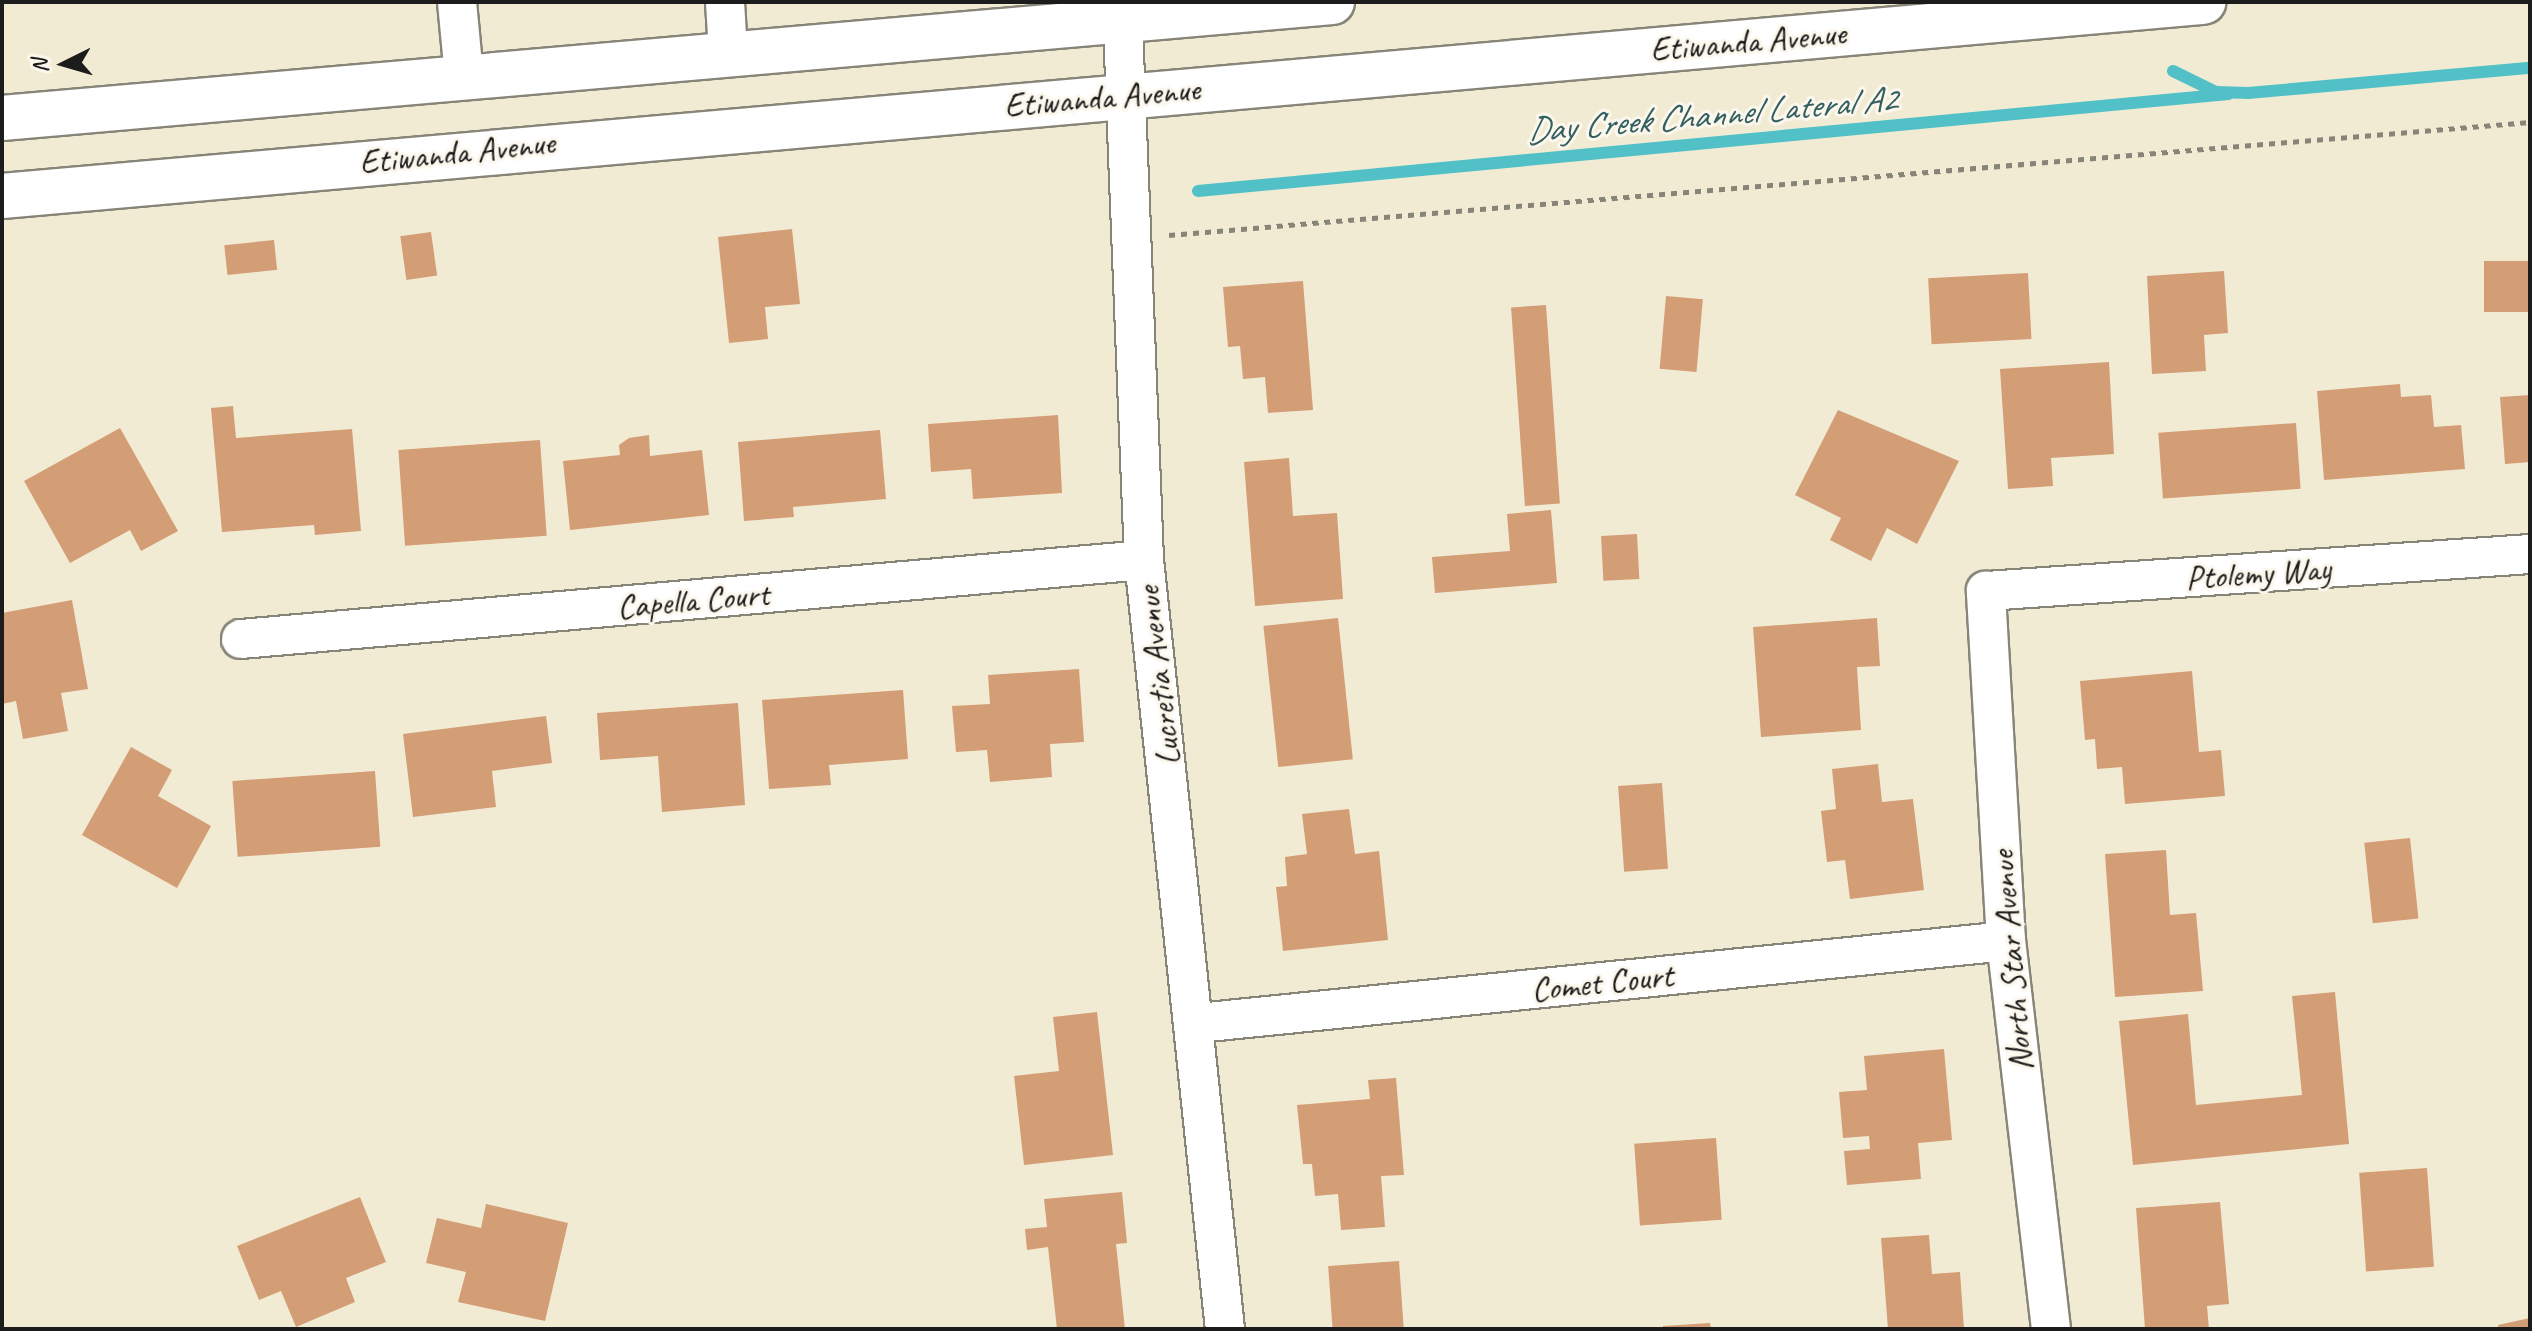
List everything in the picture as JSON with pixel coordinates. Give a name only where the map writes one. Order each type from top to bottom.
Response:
[{"type":"main road","points":[[2,118],[728,53],[1122,12],[1332,2]]},
{"type":"main road","name":"Etiwanda Avenue","points":[[2,196],[2203,2]]},
{"type":"street","points":[[457,2],[464,76]]},
{"type":"street","points":[[725,2],[728,53]]},
{"type":"street","name":"Lucretia Avenue","points":[[1122,12],[1144,560],[1198,1023],[1225,1329]]},
{"type":"street","name":"Ptolemy Way","points":[[1986,591],[2530,554]]},
{"type":"street","name":"Capella Court","points":[[241,639],[1144,560]]},
{"type":"street","name":"North Star Avenue","points":[[1986,591],[2006,941],[2051,1329]]},
{"type":"street","name":"Comet Court","points":[[1198,1023],[2006,941]]},
{"type":"path","points":[[1132,237],[2530,122]]},
{"type":"building","points":[[792,229],[800,304],[765,307],[768,339],[729,343],[718,237]]},
{"type":"building","points":[[431,232],[437,276],[406,280],[400,236]]},
{"type":"building","points":[[274,240],[277,270],[227,275],[224,245]]},
{"type":"building","points":[[2484,261],[2530,261],[2530,312],[2484,312]]},
{"type":"building","points":[[2224,271],[2228,333],[2204,335],[2206,371],[2152,374],[2147,276]]},
{"type":"building","points":[[2028,273],[2031,339],[1932,344],[1928,278]]},
{"type":"building","points":[[1303,281],[1313,410],[1268,413],[1265,377],[1243,379],[1240,346],[1228,347],[1223,287]]},
{"type":"building","points":[[1666,296],[1703,299],[1696,372],[1660,369]]},
{"type":"building","points":[[1546,305],[1560,504],[1525,506],[1511,307]]},
{"type":"building","points":[[2109,362],[2114,454],[2051,458],[2053,486],[2008,489],[2000,369]]},
{"type":"building","points":[[2400,384],[2401,397],[2431,395],[2434,427],[2461,425],[2465,469],[2324,480],[2317,391]]},
{"type":"building","points":[[2530,395],[2530,462],[2505,464],[2500,397]]},
{"type":"building","points":[[233,406],[236,438],[352,429],[361,531],[315,535],[314,525],[222,532],[211,408]]},
{"type":"building","points":[[1838,410],[1959,461],[1917,544],[1887,528],[1871,561],[1830,540],[1841,518],[1795,495]]},
{"type":"building","points":[[1058,415],[1062,493],[973,499],[971,469],[931,472],[928,424]]},
{"type":"building","points":[[2296,423],[2301,489],[2163,498],[2158,433]]},
{"type":"building","points":[[120,428],[178,531],[141,551],[130,530],[70,563],[24,481]]},
{"type":"building","points":[[880,430],[886,499],[793,507],[794,517],[744,521],[738,442]]},
{"type":"building","points":[[649,435],[650,456],[702,450],[709,515],[570,530],[563,461],[620,455],[619,445],[629,438]]},
{"type":"building","points":[[540,440],[547,536],[405,546],[398,450]]},
{"type":"building","points":[[1289,458],[1293,516],[1337,513],[1343,599],[1255,606],[1244,462]]},
{"type":"building","points":[[1551,510],[1557,583],[1435,593],[1432,557],[1510,551],[1507,514]]},
{"type":"building","points":[[1637,534],[1639,579],[1603,581],[1601,536]]},
{"type":"building","points":[[72,600],[88,689],[61,693],[68,731],[23,739],[16,701],[2,704],[2,613]]},
{"type":"building","points":[[1338,618],[1353,759],[1278,767],[1263,626]]},
{"type":"building","points":[[1877,618],[1880,666],[1857,667],[1861,730],[1761,737],[1753,627]]},
{"type":"building","points":[[1079,669],[1084,742],[1050,744],[1052,777],[990,782],[987,750],[956,752],[952,706],[990,704],[988,675]]},
{"type":"building","points":[[2192,671],[2199,752],[2221,750],[2225,796],[2125,804],[2122,767],[2097,769],[2095,739],[2085,740],[2080,681]]},
{"type":"building","points":[[903,690],[908,759],[829,765],[831,785],[769,789],[762,700]]},
{"type":"building","points":[[738,703],[745,805],[662,812],[658,756],[600,760],[597,713]]},
{"type":"building","points":[[546,716],[552,763],[492,771],[496,807],[413,817],[403,734]]},
{"type":"building","points":[[131,747],[172,770],[158,796],[211,826],[177,888],[82,835]]},
{"type":"building","points":[[1878,764],[1882,802],[1913,799],[1924,890],[1850,899],[1845,860],[1827,862],[1821,811],[1836,809],[1832,769]]},
{"type":"building","points":[[375,771],[380,847],[238,857],[232,781]]},
{"type":"building","points":[[1662,783],[1668,869],[1624,872],[1618,786]]},
{"type":"building","points":[[1349,809],[1355,854],[1379,851],[1388,940],[1283,951],[1276,887],[1287,886],[1285,857],[1307,854],[1302,814]]},
{"type":"building","points":[[2410,838],[2418,919],[2373,923],[2364,843]]},
{"type":"building","points":[[2166,850],[2170,915],[2196,913],[2203,991],[2115,997],[2105,854]]},
{"type":"building","points":[[2335,992],[2349,1144],[2133,1165],[2119,1021],[2188,1014],[2196,1105],[2302,1095],[2292,996]]},
{"type":"building","points":[[1097,1012],[1113,1155],[1024,1165],[1014,1076],[1059,1071],[1053,1017]]},
{"type":"building","points":[[1944,1049],[1952,1140],[1918,1143],[1921,1179],[1847,1185],[1844,1151],[1870,1149],[1869,1136],[1843,1138],[1839,1092],[1867,1090],[1864,1056]]},
{"type":"building","points":[[1396,1078],[1404,1175],[1381,1176],[1385,1227],[1341,1230],[1338,1194],[1315,1196],[1312,1164],[1303,1164],[1297,1105],[1370,1099],[1368,1080]]},
{"type":"building","points":[[1716,1138],[1722,1220],[1640,1226],[1634,1144]]},
{"type":"building","points":[[2427,1168],[2434,1267],[2366,1272],[2359,1173]]},
{"type":"building","points":[[1122,1192],[1127,1243],[1116,1244],[1125,1329],[1057,1329],[1048,1247],[1027,1250],[1025,1229],[1047,1227],[1044,1199]]},
{"type":"building","points":[[360,1197],[386,1262],[346,1278],[355,1302],[296,1327],[281,1291],[259,1300],[237,1246]]},
{"type":"building","points":[[2220,1202],[2229,1304],[2207,1306],[2209,1329],[2145,1329],[2136,1208]]},
{"type":"building","points":[[486,1204],[568,1223],[545,1321],[458,1302],[466,1272],[426,1263],[437,1218],[481,1228]]},
{"type":"building","points":[[1929,1235],[1932,1274],[1960,1272],[1964,1329],[1888,1329],[1881,1238]]},
{"type":"building","points":[[1399,1261],[1404,1329],[1333,1329],[1328,1266]]},
{"type":"building","points":[[2530,1318],[2530,1329],[2499,1329],[2498,1325]]},
{"type":"building","points":[[1710,1323],[1711,1329],[1663,1329],[1663,1326]]},
{"type":"waterway","name":"Day Creek Channel Lateral A2","points":[[2173,71],[2216,92],[2248,93],[2530,68]]},
{"type":"waterway","name":"Day Creek Channel Lateral A2","points":[[1198,191],[2228,94]]}]
